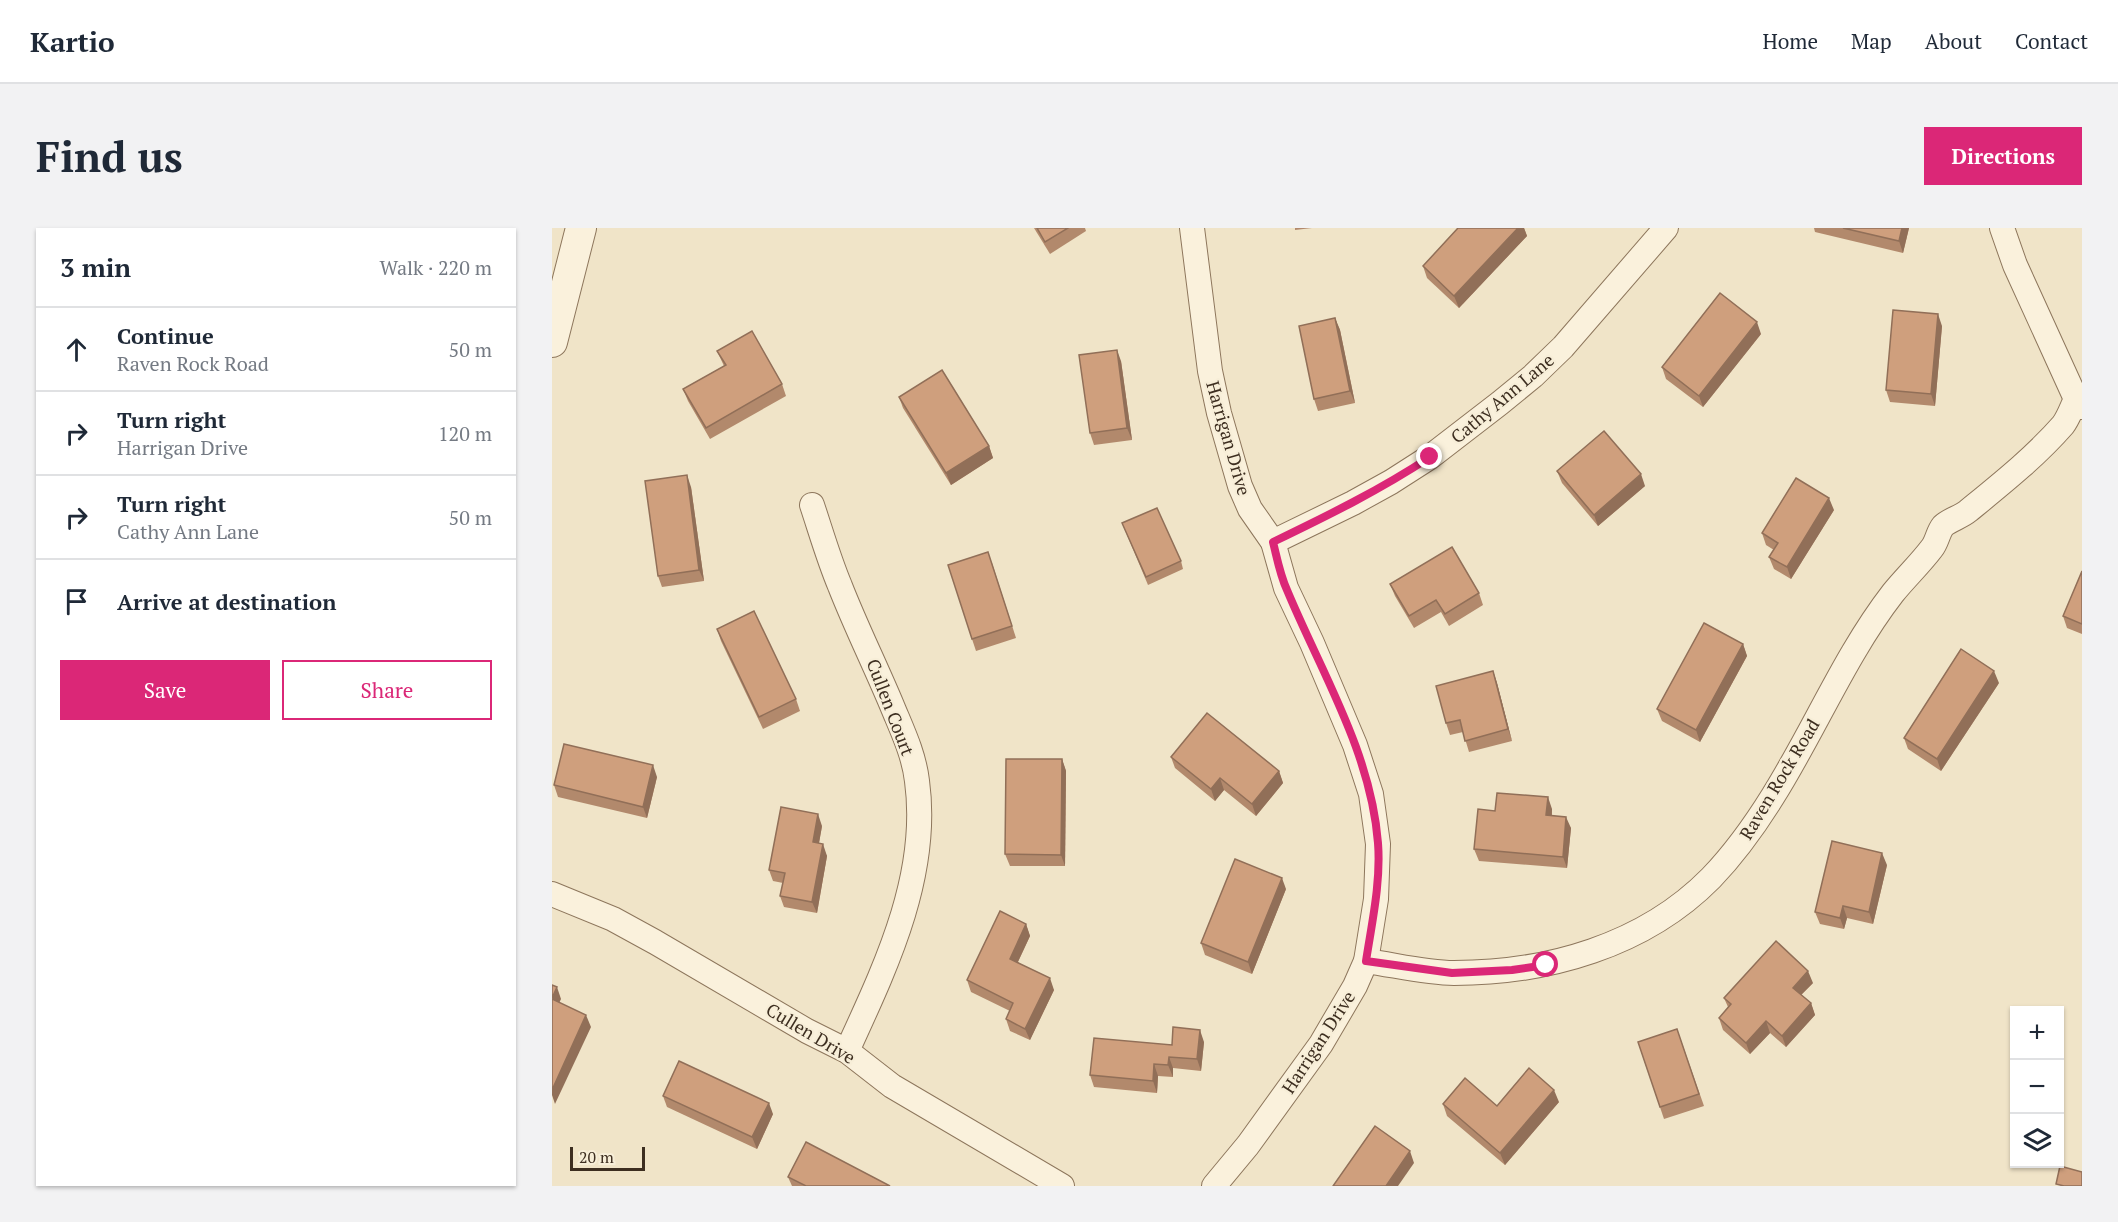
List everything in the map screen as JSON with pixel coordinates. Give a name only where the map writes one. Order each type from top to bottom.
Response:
[{"type":"street","points":[[552,342],[581,228]]},
{"type":"street","name":"Harrigan Drive","points":[[1192,228],[1210,371],[1219,413],[1240,486],[1250,509],[1273,542],[1286,588],[1356,745],[1371,794],[1378,844],[1376,898],[1366,961],[1355,986],[1321,1044],[1248,1145],[1214,1186]]},
{"type":"street","name":"Cathy Ann Lane","points":[[1273,542],[1353,504],[1391,482],[1430,457],[1500,403],[1533,376],[1563,346],[1666,228]]},
{"type":"street","points":[[2002,228],[2015,265],[2079,403]]},
{"type":"street","name":"Raven Rock Road","points":[[1366,961],[1452,973],[1512,970],[1546,965],[1603,947],[1639,930],[1674,909],[1710,879],[1743,841],[1774,794],[1846,665],[1883,606],[1934,546],[1944,526],[1961,517],[2029,460],[2064,423],[2079,403]]},
{"type":"street","name":"Cullen Court","points":[[812,505],[840,586],[909,746],[917,780],[919,810],[918,840],[894,944],[847,1051]]},
{"type":"street","name":"Cullen Drive","points":[[552,894],[613,919],[807,1031],[847,1051],[892,1086],[1062,1186]]},
{"type":"building","points":[[1037,228],[1068,228],[1045,242]]},
{"type":"building","points":[[1458,228],[1518,228],[1454,296],[1423,266]]},
{"type":"building","points":[[1843,228],[1902,228],[1899,241]]},
{"type":"building","points":[[1720,293],[1757,322],[1699,396],[1662,367]]},
{"type":"building","points":[[1893,310],[1938,314],[1931,394],[1886,390]]},
{"type":"building","points":[[1335,318],[1350,391],[1314,399],[1299,326]]},
{"type":"building","points":[[752,331],[782,384],[706,428],[683,389],[726,365],[717,351]]},
{"type":"building","points":[[1117,350],[1127,428],[1090,433],[1079,355]]},
{"type":"building","points":[[942,370],[989,446],[946,473],[899,397]]},
{"type":"building","points":[[1604,431],[1641,474],[1594,515],[1557,471]]},
{"type":"building","points":[[687,475],[699,570],[658,576],[645,481]]},
{"type":"building","points":[[1796,478],[1829,498],[1787,567],[1769,557],[1778,543],[1762,533]]},
{"type":"building","points":[[1157,508],[1181,561],[1146,577],[1122,523]]},
{"type":"building","points":[[1452,547],[1479,593],[1445,614],[1436,600],[1409,616],[1390,584]]},
{"type":"building","points":[[988,552],[1012,626],[972,639],[948,565]]},
{"type":"building","points":[[2082,571],[2082,624],[2063,616]]},
{"type":"building","points":[[754,611],[796,699],[759,717],[717,629]]},
{"type":"building","points":[[1704,623],[1743,644],[1696,730],[1657,709]]},
{"type":"building","points":[[1961,649],[1994,671],[1937,759],[1904,738]]},
{"type":"building","points":[[1493,671],[1508,729],[1465,741],[1460,720],[1446,723],[1436,686]]},
{"type":"building","points":[[1207,713],[1279,771],[1252,804],[1220,778],[1211,789],[1171,757]]},
{"type":"building","points":[[564,744],[653,765],[643,807],[554,785]]},
{"type":"building","points":[[1006,759],[1062,759],[1061,855],[1005,854]]},
{"type":"building","points":[[1497,793],[1548,797],[1546,815],[1566,817],[1563,857],[1474,849],[1478,809],[1495,811]]},
{"type":"building","points":[[781,807],[818,814],[813,842],[823,844],[812,902],[780,896],[785,873],[769,870]]},
{"type":"building","points":[[1832,841],[1882,853],[1869,912],[1843,906],[1840,918],[1815,912]]},
{"type":"building","points":[[1235,859],[1282,878],[1248,962],[1201,943]]},
{"type":"building","points":[[1000,911],[1026,924],[1010,959],[1050,978],[1025,1029],[1006,1019],[1013,1003],[967,980]]},
{"type":"building","points":[[1776,941],[1808,971],[1793,988],[1811,1003],[1782,1036],[1766,1021],[1746,1043],[1719,1018],[1731,1004],[1724,998]]},
{"type":"building","points":[[552,985],[557,987],[552,998]]},
{"type":"building","points":[[552,999],[586,1015],[552,1090]]},
{"type":"building","points":[[1173,1027],[1200,1030],[1197,1059],[1169,1057],[1168,1065],[1154,1064],[1153,1081],[1090,1075],[1094,1038],[1172,1045]]},
{"type":"building","points":[[1677,1029],[1699,1094],[1660,1107],[1638,1042]]},
{"type":"building","points":[[679,1061],[769,1103],[752,1137],[663,1096]]},
{"type":"building","points":[[1529,1068],[1554,1090],[1500,1153],[1443,1104],[1465,1078],[1497,1106]]},
{"type":"building","points":[[1375,1126],[1410,1151],[1386,1186],[1333,1186]]},
{"type":"building","points":[[806,1142],[890,1186],[806,1186],[788,1177]]},
{"type":"building","points":[[2060,1168],[2082,1172],[2082,1186],[2056,1184]]},
{"type":"route","points":[[1430,457],[1353,504],[1273,542],[1286,588],[1356,745],[1371,794],[1378,844],[1376,898],[1366,961],[1452,973],[1512,970],[1546,965]]}]
